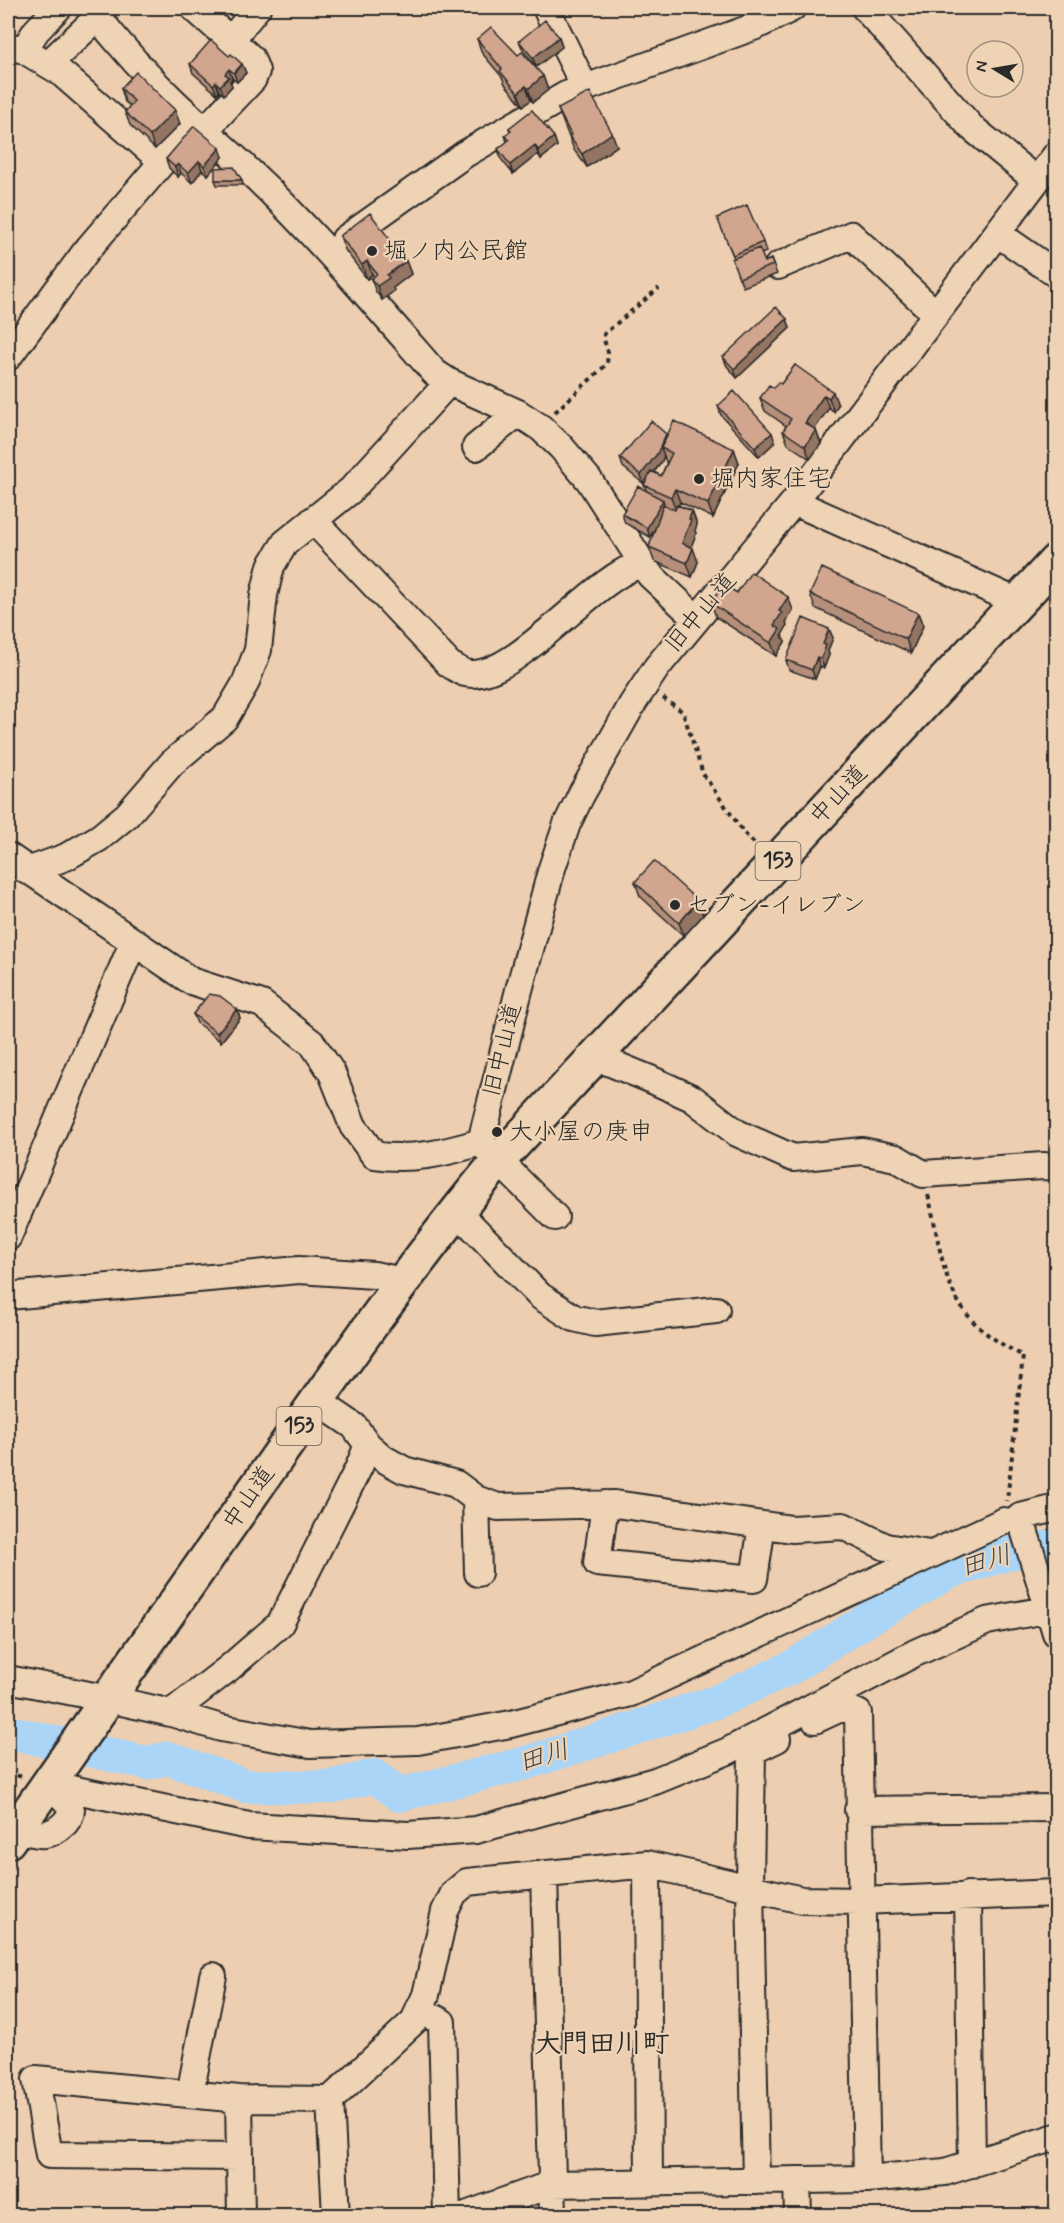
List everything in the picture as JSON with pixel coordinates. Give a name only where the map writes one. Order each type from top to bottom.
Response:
[{"type":"highway","name":"中山道","points":[[12,1835],[402,1281],[457,1211],[490,1151],[596,1057],[1056,561]]},
{"type":"street","points":[[58,8],[16,48],[59,71],[163,162]]},
{"type":"street","points":[[8,357],[87,250],[163,162],[252,79],[256,71],[251,58],[194,8]]},
{"type":"street","points":[[231,40],[257,8]]},
{"type":"street","points":[[546,8],[585,88]]},
{"type":"street","points":[[329,252],[465,154],[566,95],[752,17],[792,8]]},
{"type":"street","points":[[865,8],[971,127],[1036,180]]},
{"type":"street","points":[[48,64],[96,12],[145,74],[262,183],[329,252],[434,372],[449,382],[518,413],[541,428],[561,447],[589,480],[641,564],[696,618]]},
{"type":"street","name":"旧中山道","points":[[490,1151],[536,924],[567,824],[581,795],[657,667],[794,502],[1056,154]]},
{"type":"street","points":[[997,234],[1056,274]]},
{"type":"street","points":[[778,266],[851,235],[936,314]]},
{"type":"street","points":[[17,863],[66,856],[99,838],[127,815],[172,763],[225,718],[245,684],[258,650],[264,595],[271,566],[285,543],[351,490],[449,382]]},
{"type":"street","points":[[476,447],[518,413]]},
{"type":"street","points":[[794,502],[1018,602]]},
{"type":"street","points":[[313,520],[449,664],[465,673],[477,673],[495,667],[519,654],[626,568],[641,564]]},
{"type":"street","points":[[17,863],[191,981],[262,1004],[312,1043],[333,1073],[353,1126],[374,1155],[420,1157],[454,1150],[490,1151],[555,1217]]},
{"type":"street","points":[[8,1237],[133,943]]},
{"type":"street","points":[[596,1057],[692,1098],[737,1133],[793,1158],[862,1151],[896,1158],[923,1174],[1056,1167]]},
{"type":"street","points":[[457,1211],[540,1296],[574,1318],[595,1323],[716,1310]]},
{"type":"street","points":[[8,1296],[299,1270],[374,1275],[402,1281]]},
{"type":"street","points":[[317,1401],[354,1426],[368,1445],[404,1470],[456,1484],[476,1499],[498,1507],[605,1504],[792,1529],[843,1526],[886,1547],[930,1554]]},
{"type":"street","points":[[171,1713],[229,1668],[280,1624],[368,1445]]},
{"type":"street","points":[[476,1499],[478,1573]]},
{"type":"street","points":[[605,1504],[597,1563],[754,1578],[762,1525]]},
{"type":"street","points":[[8,1679],[106,1702],[171,1713],[221,1728],[310,1744],[418,1741],[511,1724],[631,1693],[930,1554],[1015,1521],[1056,1508]]},
{"type":"street","points":[[51,1781],[71,1789],[249,1826],[408,1834],[476,1830],[655,1781],[728,1751],[915,1653],[987,1621],[1052,1614],[1015,1521]]},
{"type":"street","points":[[756,2181],[750,1888],[752,1751],[843,1707],[858,1713],[858,1810],[867,2179]]},
{"type":"street","points":[[858,1810],[1056,1808]]},
{"type":"street","points":[[647,1864],[649,2183]]},
{"type":"street","points":[[240,2157],[48,2155],[36,2079],[239,2099],[330,2100],[414,2021],[426,1995],[445,1911],[454,1893],[467,1882],[647,1864],[802,1900],[861,1901],[1056,1893]]},
{"type":"street","points":[[544,1874],[553,2216]]},
{"type":"street","points":[[968,1895],[972,2164]]},
{"type":"street","points":[[190,2094],[213,1976]]},
{"type":"street","points":[[419,2009],[442,2022],[447,2216]]},
{"type":"street","points":[[239,2099],[241,2216]]},
{"type":"street","points":[[330,2100],[336,2216]]},
{"type":"street","points":[[463,2216],[552,2184],[867,2179],[945,2172],[1056,2137]]},
{"type":"street","points":[[797,2180],[798,2216]]},
{"type":"path","points":[[541,428],[559,408],[607,364],[608,352],[604,334],[660,288]]},
{"type":"path","points":[[645,685],[683,712],[703,774],[744,833],[775,864]]},
{"type":"path","points":[[923,1174],[949,1284],[967,1314],[996,1341],[1023,1356],[1015,1521]]},
{"type":"building","points":[[545,20],[559,37],[533,58],[519,41]]},
{"type":"building","points":[[491,27],[518,55],[522,52],[543,76],[528,89],[526,86],[518,93],[477,39]]},
{"type":"building","points":[[211,40],[242,64],[234,73],[229,69],[225,74],[229,77],[220,86],[216,82],[213,85],[190,64]]},
{"type":"building","points":[[136,72],[175,110],[150,136],[125,112],[134,101],[121,88]]},
{"type":"building","points":[[590,92],[612,133],[582,154],[569,136],[571,135],[558,109]]},
{"type":"building","points":[[532,110],[554,137],[538,150],[535,145],[510,165],[498,149],[509,140],[505,135],[511,131],[509,128]]},
{"type":"building","points":[[194,126],[220,148],[204,166],[199,161],[188,173],[178,164],[175,167],[166,159]]},
{"type":"building","points":[[234,167],[242,180],[215,180],[215,168]]},
{"type":"building","points":[[747,205],[763,242],[733,255],[717,218]]},
{"type":"building","points":[[370,213],[406,261],[387,275],[389,278],[377,286],[371,279],[377,274],[367,261],[362,265],[340,236]]},
{"type":"building","points":[[759,248],[765,262],[771,259],[773,265],[739,278],[732,259]]},
{"type":"building","points":[[776,307],[787,319],[734,369],[723,357]]},
{"type":"building","points":[[795,365],[833,392],[829,398],[824,395],[805,423],[816,430],[805,446],[783,431],[791,419],[760,398],[769,385],[774,388],[778,382],[781,384]]},
{"type":"building","points":[[734,391],[772,433],[755,448],[718,406]]},
{"type":"building","points":[[651,421],[666,434],[657,454],[641,475],[620,458]]},
{"type":"building","points":[[674,421],[734,449],[708,504],[675,489],[671,497],[644,485],[651,471],[661,476],[672,453],[661,448]]},
{"type":"building","points":[[638,486],[663,500],[647,528],[622,514]]},
{"type":"building","points":[[663,505],[675,510],[677,505],[692,511],[682,543],[693,548],[687,563],[649,547]]},
{"type":"building","points":[[822,568],[918,613],[906,639],[810,594]]},
{"type":"building","points":[[751,572],[788,597],[774,625],[780,629],[771,643],[711,603],[723,584],[737,593]]},
{"type":"building","points":[[803,618],[829,629],[823,644],[826,645],[821,659],[817,657],[812,670],[786,660]]},
{"type":"building","points":[[654,861],[698,901],[679,923],[635,882]]},
{"type":"building","points":[[209,994],[220,996],[237,1009],[217,1033],[193,1014]]},
{"type":"building","points":[[507,2207],[521,2207],[520,2216],[506,2216]]},
{"type":"building","points":[[490,2209],[490,2216],[472,2216],[477,2211]]},
{"type":"waterway","name":"田川","points":[[8,1732],[147,1763],[168,1758],[245,1786],[330,1787],[375,1776],[399,1795],[526,1763],[716,1702],[792,1667],[949,1572],[1010,1553],[1056,1546]]},
{"type":"place","name":"堀ノ内公民館","points":[[372,251]]},
{"type":"place","name":"堀内家住宅","points":[[699,479]]},
{"type":"place","name":"セブン-イレブン","points":[[675,905]]},
{"type":"place","name":"大小屋の庚申","points":[[497,1132]]},
{"type":"district","name":"大門田川町","points":[[602,2044]]}]
